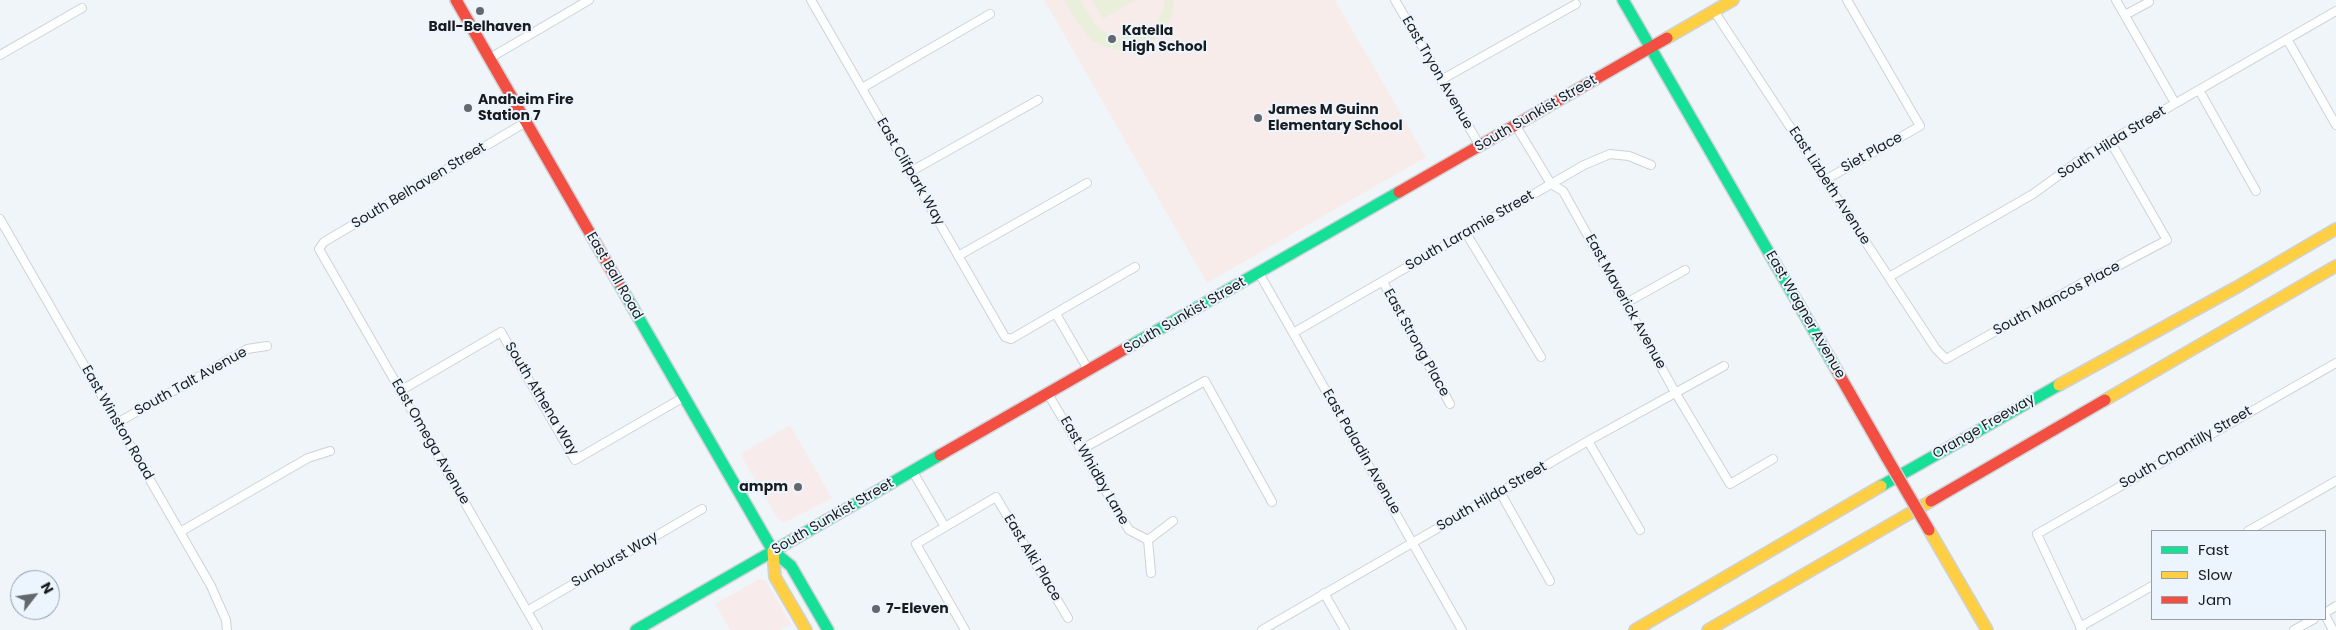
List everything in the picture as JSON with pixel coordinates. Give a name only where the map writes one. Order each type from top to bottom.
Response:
[{"type":"main road","name":"East Ball Road","points":[[456,0],[773,551],[791,566],[828,630]]},
{"type":"main road","name":"East Wagner Avenue","points":[[1623,0],[1987,630]]},
{"type":"main road","name":"South Sunkist Street","points":[[636,630],[1733,0]]},
{"type":"main road","name":"Orange Freeway","points":[[1635,630],[1789,542],[1965,437],[2237,287],[2336,229]]},
{"type":"main road","points":[[1708,630],[2336,266]]},
{"type":"main road","name":"East Ball Road","points":[[773,551],[775,577],[806,630]]},
{"type":"street","points":[[490,58],[589,0]]},
{"type":"street","name":"East Tryon Avenue","points":[[1394,0],[1480,146]]},
{"type":"street","name":"Siet Place","points":[[1825,180],[1920,126],[1847,0]]},
{"type":"street","points":[[2116,0],[2175,103]]},
{"type":"street","name":"East Clifpark Way","points":[[815,1],[862,88],[1005,337],[1011,339],[1056,314]]},
{"type":"street","points":[[2125,15],[2149,2]]},
{"type":"street","points":[[1441,80],[1576,4]]},
{"type":"street","points":[[0,55],[82,8]]},
{"type":"street","name":"East Lizbeth Avenue","points":[[1714,11],[1936,349],[1946,358]]},
{"type":"street","name":"South Hilda Street","points":[[1889,277],[2033,194],[2073,164],[2110,141],[2336,11]]},
{"type":"street","points":[[862,88],[990,14]]},
{"type":"street","points":[[2288,39],[2336,125]]},
{"type":"street","points":[[2199,90],[2256,191]]},
{"type":"street","points":[[910,172],[1038,100]]},
{"type":"street","name":"South Belhaven Street","points":[[322,254],[319,249],[324,242],[526,122]]},
{"type":"street","name":"East Maverick Avenue","points":[[1516,126],[1550,184],[1563,191],[1675,392],[1730,484],[1774,459]]},
{"type":"street","name":"South Mancos Place","points":[[1946,358],[2082,282],[2139,256],[2167,240],[2110,141]]},
{"type":"street","name":"South Laramie Street","points":[[1293,333],[1584,165],[1610,154],[1629,156],[1651,166]]},
{"type":"street","points":[[958,256],[1087,183]]},
{"type":"street","name":"East Winston Road","points":[[0,219],[211,586],[226,620],[226,630]]},
{"type":"street","points":[[1466,233],[1540,357]]},
{"type":"street","name":"East Omega Avenue","points":[[322,254],[538,630]]},
{"type":"street","points":[[1089,371],[1056,314],[1135,267]]},
{"type":"street","points":[[1626,303],[1685,270]]},
{"type":"street","name":"East Paladin Avenue","points":[[1259,273],[1462,630]]},
{"type":"street","name":"East Strong Place","points":[[1383,282],[1450,404]]},
{"type":"street","name":"South Athena Way","points":[[400,391],[501,332],[575,460],[684,397]]},
{"type":"street","name":"South Talt Avenue","points":[[117,423],[247,349],[266,346]]},
{"type":"street","name":"South Chantilly Street","points":[[2081,628],[2037,534],[2336,363]]},
{"type":"street","name":"South Hilda Street","points":[[1262,630],[1588,441],[1724,366]]},
{"type":"street","points":[[1082,449],[1205,381],[1272,502]]},
{"type":"street","name":"East Whidby Lane","points":[[1048,394],[1129,530],[1148,540]]},
{"type":"street","points":[[1588,441],[1640,530]]},
{"type":"street","points":[[180,532],[308,458],[330,451]]},
{"type":"street","points":[[913,472],[944,527],[916,544],[965,630]]},
{"type":"street","points":[[2250,530],[2336,481]]},
{"type":"street","points":[[1500,492],[1550,581]]},
{"type":"street","name":"East Alki Place","points":[[944,527],[996,497],[1068,618]]},
{"type":"street","name":"Sunburst Way","points":[[527,611],[702,509]]},
{"type":"street","points":[[1151,572],[1148,540],[1173,521]]},
{"type":"street","points":[[2081,628],[2151,587]]},
{"type":"street","points":[[1324,593],[1345,630]]},
{"type":"street","points":[[2326,616],[2334,630]]},
{"type":"street","points":[[2294,630],[2312,620]]},
{"type":"shaded area","name":"James M Guinn Elementary School","points":[[1044,0],[1335,0],[1426,157],[1207,283]]},
{"type":"shaded area","points":[[790,425],[832,498],[784,523],[777,518],[740,454]]},
{"type":"shaded area","points":[[759,579],[766,581],[791,624],[780,630],[730,630],[715,604]]},
{"type":"green space","points":[[1064,0],[1080,0],[1098,28],[1109,35],[1121,38],[1135,37],[1146,32],[1157,22],[1163,10],[1165,0],[1174,0],[1174,5],[1172,17],[1155,39],[1148,45],[1122,51],[1107,48],[1092,41],[1079,25]]},
{"type":"green space","points":[[1092,0],[1135,0],[1103,19]]},
{"type":"traffic: fast","points":[[1623,0],[1836,369]]},
{"type":"traffic: fast","points":[[1130,346],[1399,192]]},
{"type":"traffic: fast","points":[[618,282],[773,551],[791,566],[828,630]]},
{"type":"traffic: fast","points":[[1881,486],[2059,385]]},
{"type":"traffic: fast","points":[[636,630],[940,455]]},
{"type":"traffic: slow","points":[[1667,38],[1733,0]]},
{"type":"traffic: slow","points":[[2059,385],[2237,287],[2336,229]]},
{"type":"traffic: slow","points":[[2105,400],[2336,266]]},
{"type":"traffic: slow","points":[[1635,630],[1881,486]]},
{"type":"traffic: slow","points":[[1708,630],[1931,501]]},
{"type":"traffic: slow","points":[[1929,530],[1987,630]]},
{"type":"traffic: slow","points":[[773,551],[775,577],[806,630]]},
{"type":"traffic: jam","points":[[456,0],[618,282]]},
{"type":"traffic: jam","points":[[1399,192],[1667,38]]},
{"type":"traffic: jam","points":[[940,455],[1130,346]]},
{"type":"traffic: jam","points":[[1836,369],[1887,458]]},
{"type":"traffic: jam","points":[[1931,501],[2105,400]]},
{"type":"traffic: jam","points":[[1887,458],[1929,530]]},
{"type":"place","name":"Ball-Belhaven","points":[[480,11]]},
{"type":"place","name":"Katella High School","points":[[1112,39]]},
{"type":"place","name":"Anaheim Fire Station 7","points":[[468,108]]},
{"type":"place","name":"James M Guinn Elementary School","points":[[1258,118]]},
{"type":"place","name":"ampm","points":[[798,487]]},
{"type":"place","name":"7-Eleven","points":[[876,609]]}]
